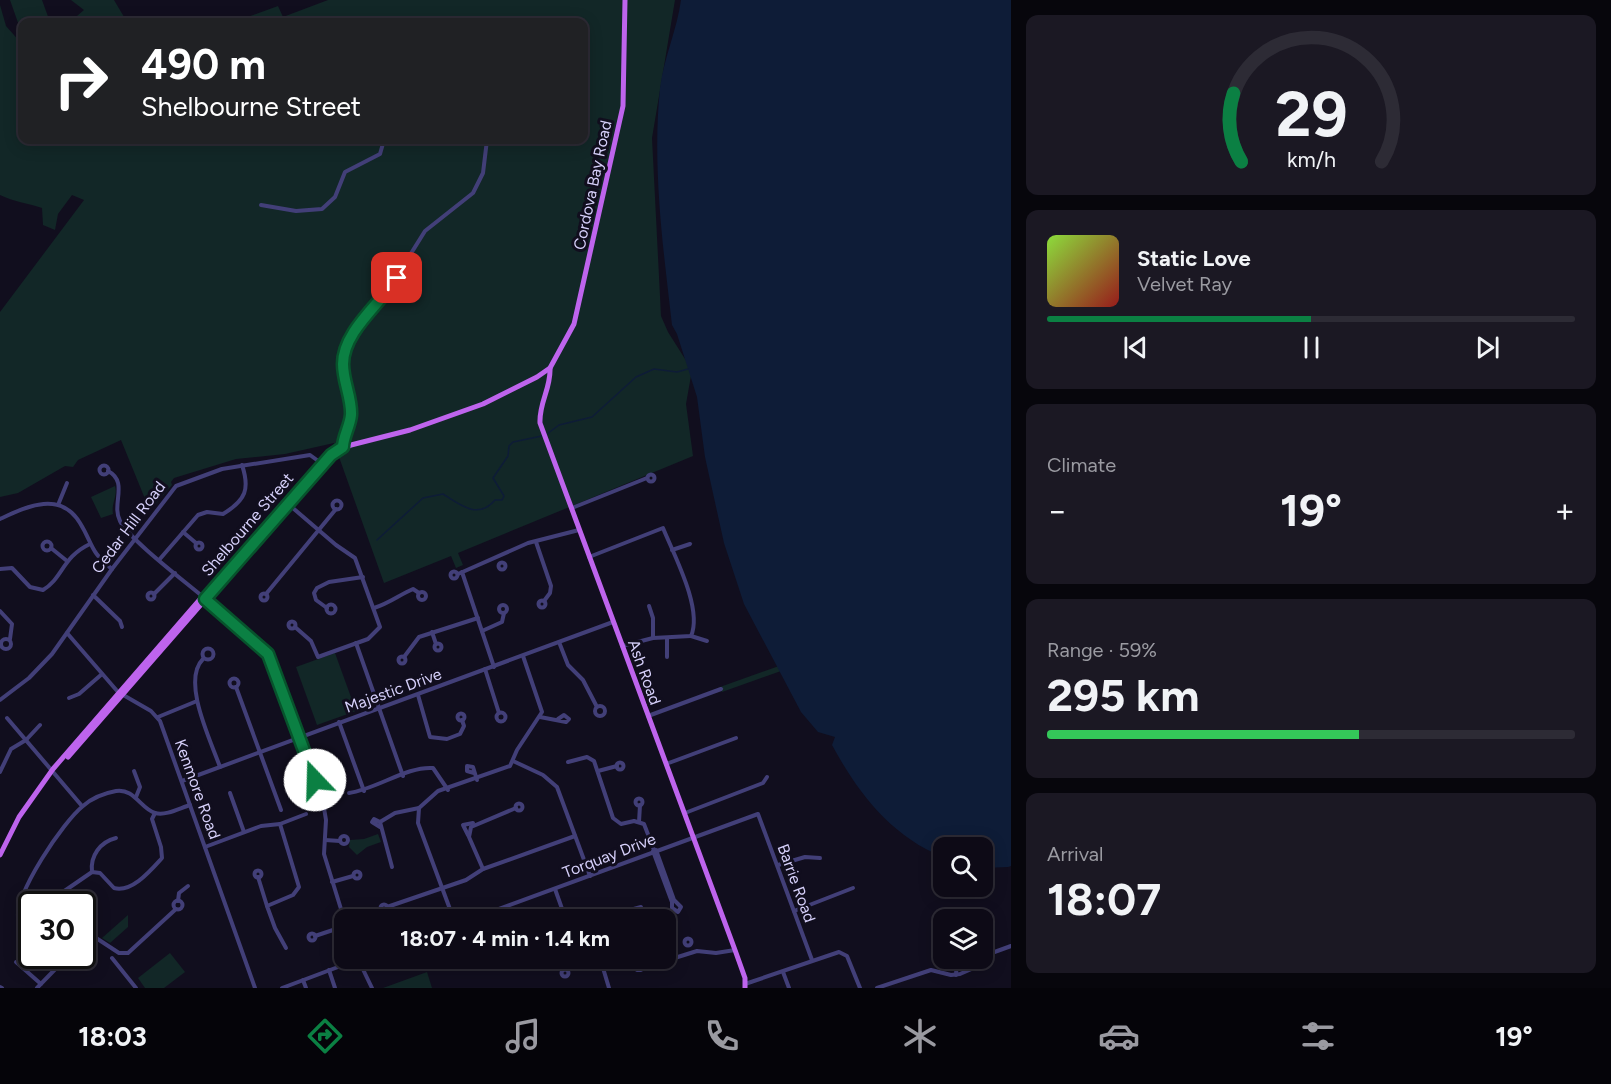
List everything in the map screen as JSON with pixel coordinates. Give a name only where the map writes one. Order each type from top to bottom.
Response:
[{"type":"main road","name":"Cordova Bay Road","points":[[550,368],[574,324],[623,106],[625,0]]},
{"type":"main road","name":"Ash Road","points":[[550,368],[551,384],[540,411],[544,436],[647,716],[694,836],[735,950],[745,986]]},
{"type":"main road","points":[[343,447],[410,429],[483,404],[550,368]]},
{"type":"main road","name":"Shelbourne Street","points":[[0,855],[20,817],[52,773],[286,502],[331,455],[343,447]]},
{"type":"street","points":[[261,206],[296,211],[322,209],[335,197],[345,172],[380,154],[383,144]]},
{"type":"street","points":[[343,447],[351,415],[343,367],[349,338],[382,300],[425,231],[473,193],[483,173],[486,144]]},
{"type":"street","name":"Cedar Hill Road","points":[[0,700],[42,667],[112,568],[178,484],[242,465],[310,455],[322,464]]},
{"type":"street","points":[[159,560],[198,515],[209,512],[223,514],[245,494],[248,484],[242,465]]},
{"type":"street","points":[[108,471],[115,476],[120,491],[116,506],[119,519],[135,538],[268,654],[325,811],[324,854],[340,909]]},
{"type":"street","points":[[571,509],[648,478]]},
{"type":"street","points":[[58,505],[67,483]]},
{"type":"street","points":[[286,502],[318,531],[352,555],[363,577],[374,609],[378,631],[368,639],[318,657],[311,641],[295,627]]},
{"type":"street","points":[[0,519],[37,503],[58,505],[75,517],[97,557],[112,568]]},
{"type":"street","points":[[266,594],[336,509]]},
{"type":"street","points":[[589,557],[663,528],[692,604],[695,618],[691,636]]},
{"type":"street","points":[[494,667],[460,573],[497,555],[579,530]]},
{"type":"street","points":[[183,532],[196,543]]},
{"type":"street","points":[[536,542],[550,586],[550,593],[544,601]]},
{"type":"street","points":[[0,569],[12,568],[30,587],[39,590],[50,585],[74,552],[90,544]]},
{"type":"street","points":[[672,550],[690,544]]},
{"type":"street","points":[[51,548],[68,561]]},
{"type":"street","points":[[497,555],[500,562]]},
{"type":"street","points":[[154,594],[175,573]]},
{"type":"street","points":[[327,608],[314,597],[317,588],[325,583],[363,577]]},
{"type":"street","points":[[374,609],[394,601],[403,593],[413,589],[419,593]]},
{"type":"street","points":[[93,596],[120,621],[122,627]]},
{"type":"street","points":[[649,606],[653,618],[653,638]]},
{"type":"street","points":[[0,611],[12,624],[10,639]]},
{"type":"street","points":[[482,631],[502,622],[504,613]]},
{"type":"street","points":[[404,657],[419,637],[478,618]]},
{"type":"street","name":"Majestic Drive","points":[[182,781],[613,622]]},
{"type":"street","points":[[432,632],[436,644]]},
{"type":"street","points":[[67,633],[120,694],[158,717],[197,701]]},
{"type":"street","points":[[622,646],[653,638],[691,636],[707,641]]},
{"type":"street","points":[[667,639],[667,657]]},
{"type":"street","points":[[559,642],[568,665],[584,680],[597,707]]},
{"type":"street","points":[[356,643],[403,776]]},
{"type":"street","points":[[392,867],[380,824],[395,813],[419,808],[431,795],[502,771],[513,761],[517,750],[542,712],[523,656]]},
{"type":"street","points":[[203,659],[199,663],[194,681],[197,701],[220,767]]},
{"type":"street","points":[[485,669],[499,713]]},
{"type":"street","points":[[69,698],[79,694],[102,674]]},
{"type":"street","points":[[236,687],[281,810]]},
{"type":"street","points":[[647,716],[721,689]]},
{"type":"street","points":[[418,695],[430,738],[447,739],[460,734],[464,726],[462,720]]},
{"type":"street","name":"Kenmore Road","points":[[158,717],[255,988]]},
{"type":"street","points":[[540,717],[558,719]]},
{"type":"street","points":[[7,718],[82,806]]},
{"type":"street","points":[[339,722],[364,791]]},
{"type":"street","points":[[0,772],[2,761],[11,749],[26,740],[40,725]]},
{"type":"street","points":[[666,764],[736,738]]},
{"type":"street","points":[[568,762],[587,757],[594,761],[613,818],[621,824],[639,822],[647,829],[672,908],[678,912],[681,907],[675,900],[654,850]]},
{"type":"street","points":[[513,761],[543,775],[557,787],[590,876]]},
{"type":"street","points":[[598,771],[616,766]]},
{"type":"street","points":[[349,793],[364,791],[403,776],[419,767],[433,768],[448,790]]},
{"type":"street","points":[[134,771],[140,786],[136,797]]},
{"type":"street","points":[[474,773],[477,780]]},
{"type":"street","points":[[685,813],[763,783],[767,777]]},
{"type":"street","points":[[25,891],[30,877],[61,830],[82,806],[97,797],[116,791],[127,792],[155,813],[165,813],[190,805]]},
{"type":"street","points":[[231,793],[244,832]]},
{"type":"street","points":[[639,822],[640,805]]},
{"type":"street","points":[[419,808],[418,823],[450,909]]},
{"type":"street","points":[[483,869],[463,825],[516,808]]},
{"type":"street","points":[[64,891],[92,872],[100,873],[114,888],[127,889],[158,863],[163,852],[153,824],[155,813]]},
{"type":"street","points":[[205,847],[244,832],[271,824],[280,824],[306,813]]},
{"type":"street","name":"Torquay Drive","points":[[499,909],[654,850],[758,814]]},
{"type":"street","name":"Barrie Road","points":[[758,814],[812,960]]},
{"type":"street","points":[[469,837],[474,823]]},
{"type":"street","points":[[267,906],[293,895],[299,887],[280,824]]},
{"type":"street","points":[[387,907],[465,880],[483,869],[575,836]]},
{"type":"street","points":[[92,872],[90,862],[94,853],[108,840],[116,838]]},
{"type":"street","points":[[325,840],[340,841]]},
{"type":"street","points":[[778,865],[805,857],[820,858]]},
{"type":"street","points":[[332,882],[353,876]]},
{"type":"street","points":[[258,877],[275,928],[286,948]]},
{"type":"street","points":[[96,938],[118,953],[128,953],[182,906],[178,901],[179,893],[188,886]]},
{"type":"street","points":[[555,888],[562,909]]},
{"type":"street","points":[[794,911],[853,888]]},
{"type":"street","points":[[634,909],[641,907]]},
{"type":"street","points":[[315,936],[334,928]]},
{"type":"street","points":[[689,945],[691,952]]},
{"type":"street","points":[[877,988],[932,970],[956,975],[973,969],[989,954],[1011,946]]},
{"type":"street","points":[[676,957],[691,952],[721,953],[735,950]]},
{"type":"street","points":[[745,986],[835,952],[843,953],[848,958],[860,988]]},
{"type":"street","points":[[112,958],[136,988]]},
{"type":"street","points":[[16,962],[41,984]]},
{"type":"street","points":[[282,988],[334,968]]},
{"type":"street","points":[[37,988],[55,969]]},
{"type":"street","points":[[363,969],[372,988]]},
{"type":"street","points":[[603,969],[609,988]]},
{"type":"street","points":[[956,969],[956,975]]},
{"type":"street","points":[[329,970],[335,988]]},
{"type":"street","points":[[783,971],[789,988]]},
{"type":"street","points":[[303,980],[306,988]]},
{"type":"green space","points":[[10,0],[42,0],[49,18],[18,18],[18,23]]},
{"type":"green space","points":[[71,0],[114,0],[125,18],[75,18],[84,10]]},
{"type":"green space","points":[[328,0],[675,0],[652,138],[661,316],[668,332],[692,370],[686,404],[693,456],[458,553],[463,565],[456,568],[451,556],[384,583],[334,443],[285,454],[236,459],[174,478],[172,485],[150,511],[121,440],[78,460],[73,467],[65,466],[18,493],[0,497],[0,312],[84,200],[72,195],[58,214],[55,230],[43,225],[42,208],[0,195],[0,5],[6,26],[18,40],[18,144],[588,144],[588,18],[245,18],[278,6],[283,17]]},
{"type":"green space","points":[[115,486],[113,514],[101,518],[91,497]]},
{"type":"green space","points":[[335,653],[356,711],[317,725],[296,667]]},
{"type":"green space","points":[[779,666],[781,671],[722,692],[720,687]]},
{"type":"green space","points":[[378,834],[381,842],[367,847],[357,855],[349,847],[350,840],[364,839]]},
{"type":"green space","points":[[128,915],[128,927],[110,943],[102,938]]},
{"type":"green space","points":[[170,953],[185,972],[164,988],[145,988],[138,978]]},
{"type":"green space","points":[[427,972],[432,988],[383,988]]},
{"type":"water","points":[[681,0],[1011,0],[1011,866],[993,868],[993,837],[933,837],[933,852],[892,825],[853,780],[832,745],[835,737],[818,732],[801,712],[744,604],[724,543],[705,457],[697,397],[672,325],[665,266],[658,177],[658,118],[662,77]]},
{"type":"waterway","points":[[547,434],[559,425],[592,417],[636,377],[654,369],[677,372],[688,369]]},
{"type":"waterway","points":[[377,540],[423,498],[443,494],[462,506],[476,510],[489,506],[495,500],[502,500],[504,496],[493,478],[508,456],[509,446],[513,442],[542,436]]},
{"type":"route","points":[[315,780],[268,654],[205,599],[331,455],[343,447],[351,415],[345,385],[343,361],[345,350],[352,333],[382,300],[397,278]]}]
